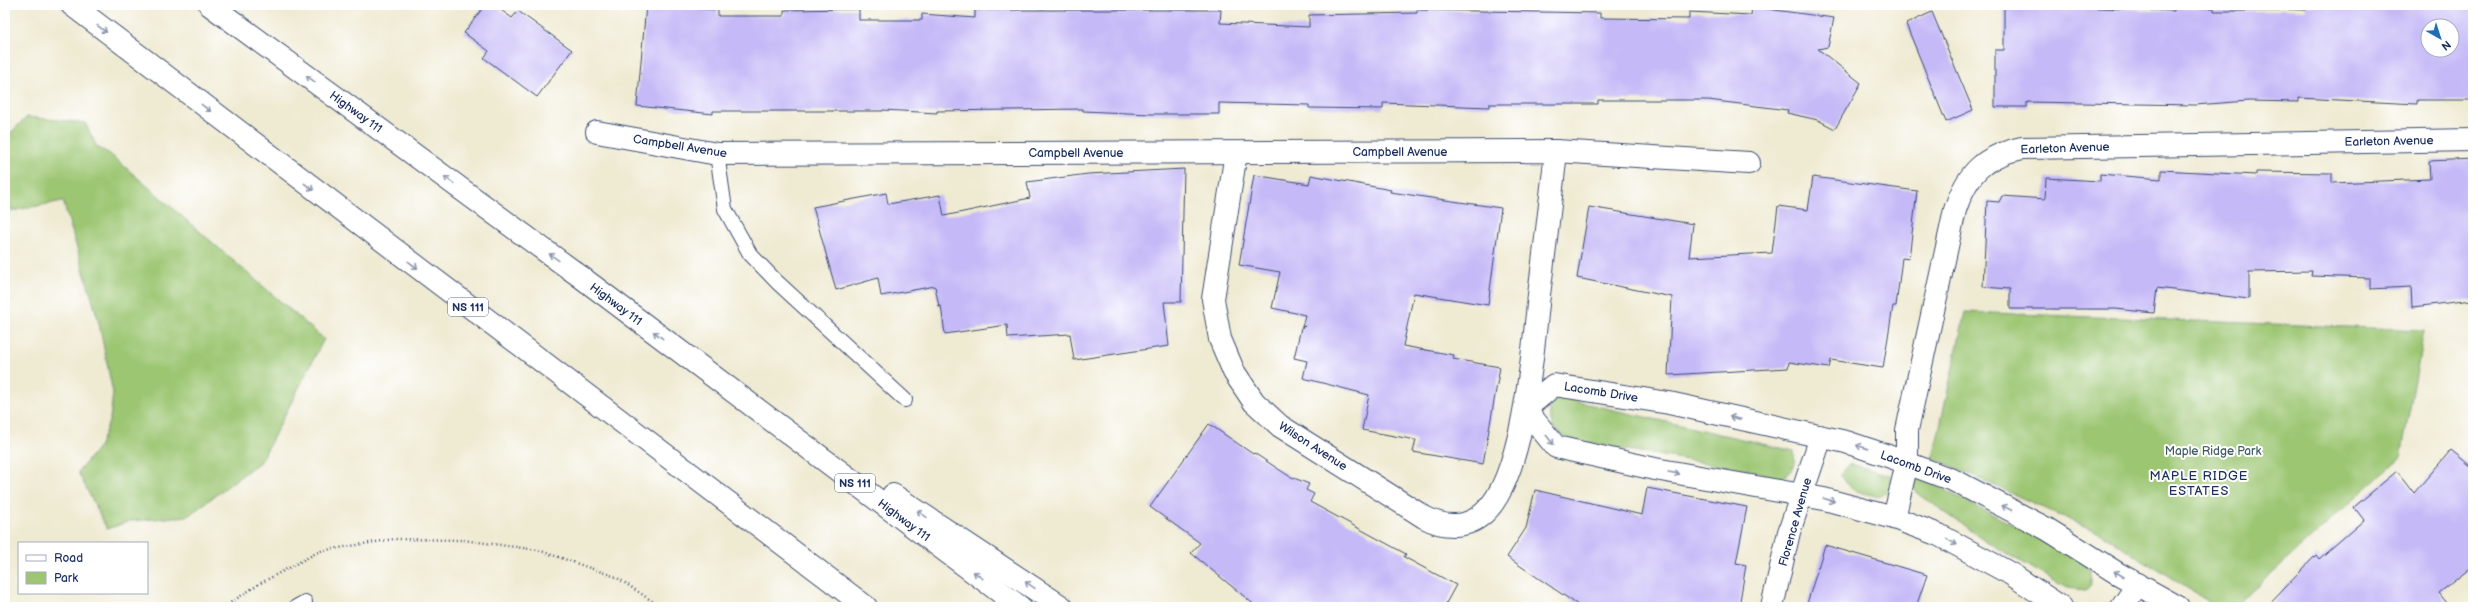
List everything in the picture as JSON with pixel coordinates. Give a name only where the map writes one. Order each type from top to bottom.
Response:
[{"type":"main road","name":"NS 111","points":[[72,5],[866,607]]},
{"type":"main road","name":"Highway 111","points":[[210,5],[690,359],[1020,607]]},
{"type":"main road","name":"Campbell Avenue","points":[[597,132],[717,154],[1556,151],[1749,163]]},
{"type":"main road","name":"Earleton Avenue","points":[[1894,518],[1907,463],[1907,430],[1955,210],[1962,190],[1971,176],[1986,161],[2001,152],[2022,148],[2473,140]]},
{"type":"main road","points":[[1556,151],[1525,409],[1556,447],[1655,470],[1824,499],[1894,518],[1939,535],[2011,574],[2061,607]]},
{"type":"main road","name":"Wilson Avenue","points":[[1236,153],[1214,299],[1216,322],[1220,339],[1234,372],[1254,402],[1280,426],[1424,517],[1436,523],[1456,525],[1476,520],[1486,512],[1494,502],[1510,468],[1525,409]]},
{"type":"main road","points":[[690,359],[1062,607]]},
{"type":"main road","name":"Lacomb Drive","points":[[1525,409],[1554,385],[1669,403],[1846,442],[1955,481],[2047,529],[2178,607]]},
{"type":"main road","name":"Florence Avenue","points":[[1772,607],[1789,532],[1820,437]]},
{"type":"main road","points":[[2122,607],[2138,584]]},
{"type":"lane","points":[[717,154],[725,209],[750,254],[905,400]]},
{"type":"path","points":[[224,607],[259,584],[320,551],[402,539],[463,540],[538,550],[616,577],[661,607]]},
{"type":"green space","points":[[27,117],[85,123],[97,147],[110,154],[324,339],[261,461],[188,516],[131,521],[107,529],[78,472],[100,445],[110,419],[113,393],[98,319],[63,201],[11,211],[8,189],[5,186],[5,138]]},
{"type":"green space","name":"Maple Ridge Park","points":[[1965,312],[2424,330],[2401,457],[2234,607],[2217,607],[2102,534],[1933,458]]},
{"type":"green space","points":[[1557,397],[1794,451],[1794,465],[1788,474],[1779,479],[1758,472],[1570,440],[1553,428],[1548,408]]},
{"type":"green space","points":[[1850,464],[1890,475],[1890,489],[1879,497],[1851,488],[1843,480],[1840,474]]},
{"type":"green space","points":[[1919,477],[2080,559],[2090,569],[2090,586],[2085,590],[2068,588],[1986,541],[1916,492],[1912,486]]},
{"type":"building","points":[[485,5],[494,5],[512,18],[518,11],[572,50],[537,97],[484,58],[489,51],[464,33]]},
{"type":"building","points":[[646,5],[718,10],[718,16],[784,16],[784,10],[859,9],[859,20],[922,20],[922,14],[975,18],[975,10],[1221,10],[1220,23],[1309,27],[1309,15],[1417,13],[1417,10],[1600,13],[1600,18],[1689,19],[1689,12],[1751,15],[1752,7],[1834,18],[1828,47],[1818,49],[1861,83],[1835,129],[1818,120],[1787,113],[1788,110],[1708,100],[1598,100],[1598,104],[1489,104],[1489,107],[1383,103],[1383,109],[1309,108],[1309,105],[1219,103],[1219,114],[1151,114],[1083,111],[1083,109],[937,111],[937,113],[883,110],[713,111],[713,114],[637,106]]},
{"type":"building","points":[[2004,5],[2079,5],[2079,7],[2174,11],[2174,7],[2214,8],[2214,11],[2279,11],[2279,9],[2306,10],[2305,5],[2473,5],[2473,100],[2417,100],[2417,104],[2299,98],[2299,102],[2248,101],[2195,105],[2027,102],[2027,107],[1995,107],[1995,50],[2004,50]]},
{"type":"building","points":[[1932,12],[1973,110],[1946,122],[1906,24]]},
{"type":"building","points":[[2473,159],[2473,300],[2412,307],[2411,287],[2370,289],[2370,278],[2311,276],[2312,271],[2249,272],[2249,299],[2157,288],[2154,313],[2116,309],[2010,309],[2010,289],[1983,287],[1987,201],[1999,202],[2002,196],[2045,199],[2046,178],[2100,181],[2100,174],[2161,179],[2161,170],[2256,175],[2256,172],[2332,173],[2332,183],[2430,179],[2429,161]]},
{"type":"building","points":[[1184,169],[1181,302],[1164,302],[1169,346],[1074,360],[1070,334],[1008,338],[1007,325],[945,334],[941,306],[939,307],[935,286],[881,296],[878,278],[836,290],[813,207],[886,193],[888,204],[940,195],[944,216],[1030,198],[1027,182],[1088,174]]},
{"type":"building","points":[[1254,175],[1309,184],[1311,175],[1391,190],[1390,192],[1501,208],[1488,305],[1414,293],[1403,346],[1454,355],[1453,359],[1500,367],[1483,464],[1413,452],[1416,440],[1362,430],[1369,395],[1303,378],[1307,361],[1294,358],[1301,328],[1305,326],[1302,327],[1305,315],[1272,308],[1280,272],[1239,265]]},
{"type":"building","points":[[1813,177],[1917,191],[1909,259],[1902,258],[1896,306],[1893,306],[1883,368],[1831,360],[1829,368],[1789,362],[1788,368],[1668,375],[1672,297],[1577,278],[1589,207],[1693,224],[1689,257],[1772,253],[1778,206],[1808,210]]},
{"type":"building","points":[[1209,424],[1289,476],[1309,484],[1306,490],[1314,494],[1310,502],[1406,554],[1404,557],[1456,585],[1444,607],[1257,607],[1191,553],[1200,543],[1150,507]]},
{"type":"building","points":[[2451,450],[2473,468],[2473,566],[2439,593],[2450,607],[2267,607],[2316,555],[2319,559],[2364,520],[2354,507],[2397,471],[2414,493]]},
{"type":"building","points":[[1647,488],[1747,507],[1736,563],[1746,565],[1739,607],[1581,607],[1507,557],[1526,528],[1535,490],[1642,515]]},
{"type":"building","points":[[1825,545],[1927,575],[1916,607],[1806,607]]},
{"type":"district","name":"MAPLE RIDGE ESTATES","points":[[2199,482]]}]
